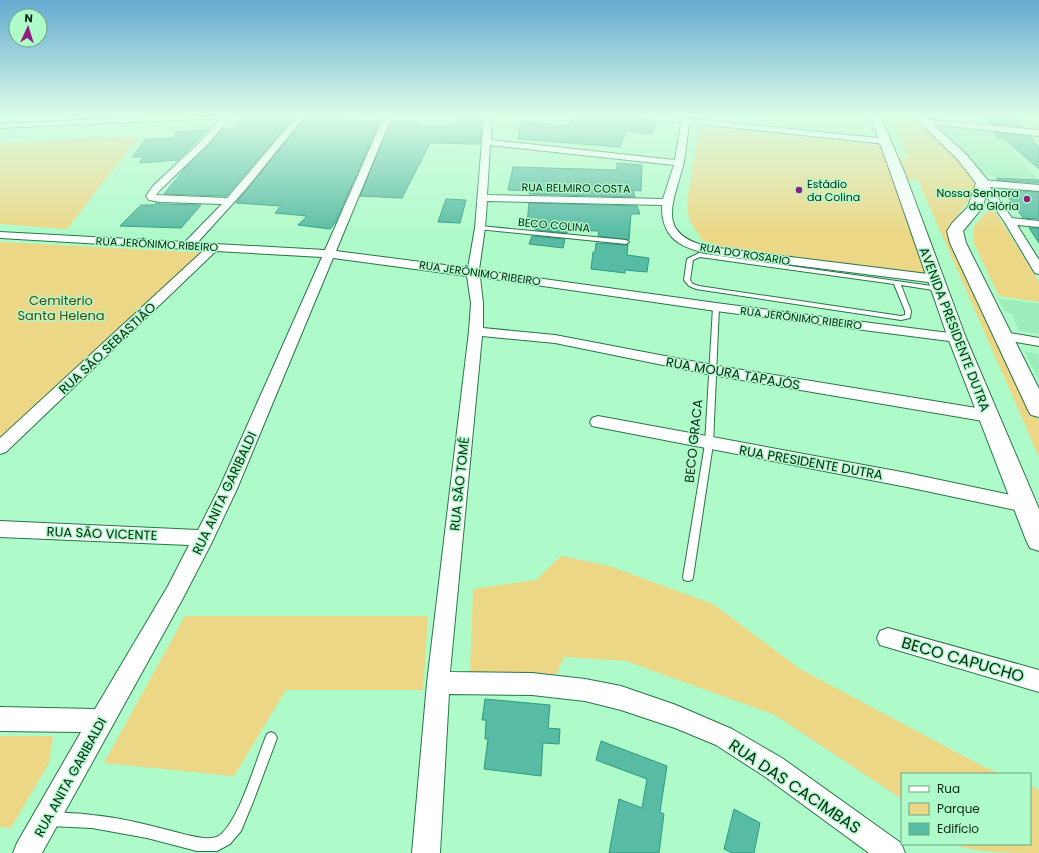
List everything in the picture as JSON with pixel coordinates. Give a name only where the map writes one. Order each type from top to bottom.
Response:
[{"type":"street","points":[[190,156],[156,188],[151,196],[161,199],[230,201]]},
{"type":"street","points":[[188,246],[230,201],[268,156]]},
{"type":"street","name":"RUA ANITA GARIBALDI","points":[[28,853],[101,720],[175,593],[204,538],[234,476],[371,156]]},
{"type":"street","name":"RUA SÃO TOMÉ","points":[[426,853],[438,683],[476,331],[477,303],[472,272],[480,228],[485,156]]},
{"type":"street","points":[[613,156],[679,163]]},
{"type":"street","name":"RUA DO ROSARIO","points":[[680,156],[667,202],[669,224],[672,233],[681,241],[693,246],[722,253],[938,284]]},
{"type":"street","name":"AVENIDA PRESIDENTE DUTRA","points":[[890,156],[957,338],[1039,540]]},
{"type":"street","points":[[961,156],[983,183],[1009,221],[1039,270]]},
{"type":"street","points":[[983,183],[1039,188]]},
{"type":"street","points":[[983,183],[975,208],[958,224],[955,230],[958,242],[1039,410]]},
{"type":"street","name":"RUA BELMIRO COSTA","points":[[483,198],[667,202]]},
{"type":"street","points":[[1009,221],[1039,224]]},
{"type":"street","name":"RUA JERÔNIMO RIBEIRO","points":[[0,235],[328,254],[413,264],[716,307],[957,338]]},
{"type":"street","name":"RUA SÃO SEBASTIÃO","points":[[0,448],[214,247]]},
{"type":"street","name":"RUA MOURA TAPAJÓS","points":[[476,331],[555,339],[712,370],[989,416]]},
{"type":"street","points":[[1004,336],[1039,342]]},
{"type":"street","name":"RUA PRESIDENTE DUTRA","points":[[598,422],[619,424],[709,444],[900,479],[1025,505]]},
{"type":"street","name":"RUA SÃO VICENTE","points":[[0,529],[204,538]]},
{"type":"street","name":"BECO CAPUCHO","points":[[888,638],[1039,681]]},
{"type":"street","name":"RUA DAS CACIMBAS","points":[[438,683],[532,684],[585,690],[621,698],[676,717],[724,738],[773,767],[891,853]]},
{"type":"street","points":[[0,719],[101,720]]},
{"type":"lane","name":"BECO COLINA","points":[[480,228],[626,242]]},
{"type":"lane","points":[[897,284],[908,311],[908,316],[900,318],[698,288],[687,280],[690,258],[699,255],[897,284],[938,284]]},
{"type":"lane","name":"BECO GRACA","points":[[688,577],[709,444],[716,307]]},
{"type":"lane","points":[[47,819],[92,821],[147,831],[197,844],[217,844],[225,839],[236,826],[247,802],[271,738]]},
{"type":"shaded area","points":[[966,156],[1017,156],[1037,179],[985,176]]},
{"type":"shaded area","points":[[998,298],[1039,304],[1039,334],[1019,331],[1012,314],[1004,311]]},
{"type":"shaded area","points":[[1024,351],[1039,354],[1039,379]]},
{"type":"green space","points":[[0,156],[124,156],[67,229],[0,224]]},
{"type":"green space","points":[[695,156],[889,156],[932,276],[720,247],[702,240],[689,220],[687,203]]},
{"type":"green space","points":[[907,156],[954,156],[981,184],[950,225],[989,317],[1039,421],[1039,457],[918,180],[905,179],[897,157],[908,158]]},
{"type":"green space","points":[[992,206],[1039,282],[1039,302],[999,296],[973,241],[974,226]]},
{"type":"green space","name":"Cemiterio Santa Helena","points":[[0,242],[209,253],[0,451]]},
{"type":"green space","points":[[561,556],[609,566],[713,604],[800,669],[984,767],[999,773],[901,773],[901,798],[775,715],[626,661],[564,657],[557,674],[470,674],[473,589],[536,580]]},
{"type":"green space","points":[[185,616],[428,616],[423,690],[286,690],[234,776],[104,763]]},
{"type":"green space","points":[[0,736],[53,736],[49,763],[11,828],[0,827]]},
{"type":"green space","points":[[1031,786],[1039,790],[1039,853],[1007,853],[957,845],[1031,845]]},
{"type":"building","points":[[182,156],[178,160],[139,163],[143,157],[132,157]]},
{"type":"building","points":[[198,156],[261,156],[226,196],[164,194],[186,167]]},
{"type":"building","points":[[274,156],[365,156],[335,223],[330,229],[298,225],[307,216],[275,213],[281,206],[236,203]]},
{"type":"building","points":[[377,156],[423,156],[402,198],[360,196]]},
{"type":"building","points":[[1024,156],[1039,156],[1039,169]]},
{"type":"building","points":[[617,163],[642,165],[641,191],[633,190],[635,197],[529,194],[530,191],[508,190],[513,167],[617,170]]},
{"type":"building","points":[[996,178],[1039,180],[1039,183],[998,180]]},
{"type":"building","points":[[1003,190],[1039,192],[1039,219],[1023,218]]},
{"type":"building","points":[[446,199],[466,200],[460,223],[438,222]]},
{"type":"building","points":[[156,203],[201,205],[181,228],[120,226],[141,205],[154,205]]},
{"type":"building","points":[[529,203],[637,206],[640,214],[631,214],[629,240],[598,236],[599,231],[568,230],[567,233],[535,230],[537,224],[527,224]]},
{"type":"building","points":[[1029,228],[1039,228],[1039,243]]},
{"type":"building","points":[[532,236],[565,239],[563,248],[529,244]]},
{"type":"building","points":[[596,243],[628,244],[627,255],[649,258],[647,272],[625,270],[625,273],[591,269],[593,252],[595,252]]},
{"type":"building","points":[[485,699],[550,705],[548,728],[560,729],[559,744],[543,743],[541,776],[484,769],[488,739],[485,739],[486,720],[482,720]]},
{"type":"building","points":[[601,741],[667,766],[660,812],[664,814],[659,853],[609,853],[619,799],[642,808],[647,779],[596,760]]},
{"type":"building","points":[[734,809],[760,823],[754,853],[732,853],[724,849]]},
{"type":"place","name":"Estádio da Colina","points":[[799,190]]},
{"type":"place","name":"Nossa Senhora da Glória","points":[[1027,199]]}]
